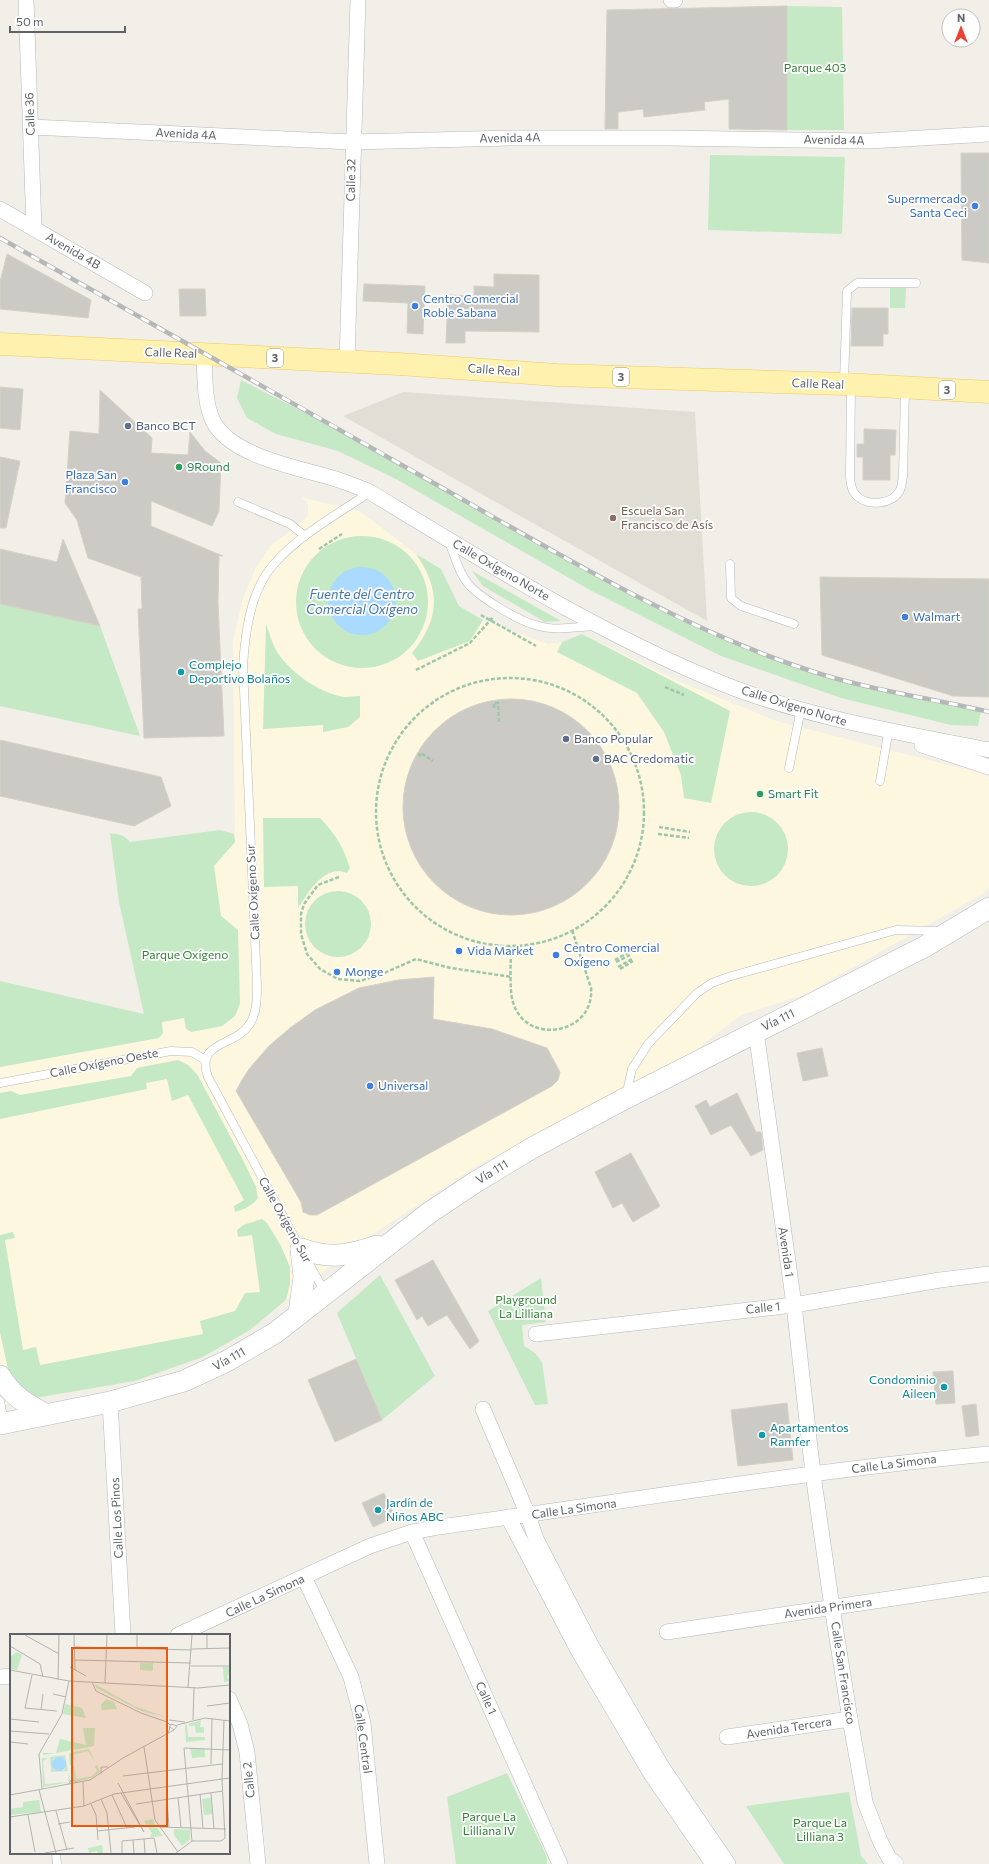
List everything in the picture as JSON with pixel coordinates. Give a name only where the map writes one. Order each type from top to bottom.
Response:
[{"type":"main road","name":"Calle Real","points":[[0,344],[347,361],[557,374],[848,384],[989,392]]},
{"type":"main road","name":"Vía 111","points":[[2,1424],[45,1414],[110,1402],[184,1381],[210,1370],[275,1333],[325,1292],[429,1213],[474,1183],[532,1148],[756,1031],[887,967],[952,931],[989,908]]},
{"type":"main road","points":[[299,1313],[304,1277],[301,1249],[316,1254],[336,1256],[355,1254],[390,1242]]},
{"type":"main road","points":[[0,1376],[7,1388],[20,1400],[45,1414]]},
{"type":"street","name":"Calle 36","points":[[26,0],[34,228]]},
{"type":"street","name":"Calle 32","points":[[347,361],[352,142],[358,0]]},
{"type":"street","name":"Avenida 4A","points":[[31,127],[352,142],[510,138],[668,138],[870,141],[989,134]]},
{"type":"street","name":"Avenida 4B","points":[[0,209],[145,293]]},
{"type":"street","name":"Calle Oxígeno Norte","points":[[204,355],[206,391],[210,413],[214,422],[230,439],[246,450],[269,460],[334,478],[370,492],[597,625],[716,681],[759,697],[862,725],[989,750]]},
{"type":"street","name":"Calle Oxígeno Norte","points":[[862,725],[989,767]]},
{"type":"street","name":"Avenida 1","points":[[756,1031],[794,1305],[814,1474]]},
{"type":"street","name":"Calle 1","points":[[536,1334],[794,1305],[940,1280],[989,1274]]},
{"type":"street","name":"Calle Los Pinos","points":[[110,1402],[123,1634]]},
{"type":"street","points":[[483,1409],[528,1515],[536,1539],[591,1645],[662,1767],[728,1864]]},
{"type":"street","name":"Calle La Simona","points":[[183,1634],[198,1631],[370,1546],[412,1532],[508,1517],[909,1461],[989,1454]]},
{"type":"street","name":"Calle San Francisco","points":[[814,1474],[832,1607],[865,1802],[880,1841],[889,1858],[896,1864]]},
{"type":"street","points":[[508,1517],[579,1652],[651,1774],[713,1864]]},
{"type":"street","name":"Calle 1","points":[[412,1532],[560,1864]]},
{"type":"street","name":"Calle Central","points":[[304,1578],[351,1677],[363,1723],[377,1864]]},
{"type":"street","name":"Avenida Primera","points":[[668,1632],[989,1584]]},
{"type":"street","points":[[0,1677],[10,1676]]},
{"type":"street","name":"Calle 2","points":[[230,1701],[240,1724],[246,1752],[258,1864]]},
{"type":"street","name":"Avenida Tercera","points":[[727,1738],[850,1719]]},
{"type":"lane","points":[[905,388],[903,477],[901,490],[895,497],[887,502],[866,502],[857,496],[852,489],[850,477],[846,292],[857,283],[916,283]]},
{"type":"lane","name":"Calle Oxígeno Sur","points":[[325,1292],[208,1077],[205,1069],[205,1060],[212,1049],[238,1036],[244,1031],[250,1024],[257,1002],[243,675],[245,637],[253,604],[273,565],[305,536],[370,492]]},
{"type":"lane","points":[[238,502],[290,524],[305,536]]},
{"type":"lane","points":[[448,539],[459,569],[470,586],[517,618],[539,626],[556,628],[597,625]]},
{"type":"lane","points":[[730,564],[731,598],[742,606],[794,624]]},
{"type":"lane","points":[[789,768],[801,709]]},
{"type":"lane","points":[[880,781],[888,734]]},
{"type":"lane","points":[[626,1098],[632,1069],[648,1044],[697,993],[712,983],[728,977],[896,930],[952,931]]},
{"type":"lane","name":"Calle Oxígeno Oeste","points":[[0,1083],[171,1051],[192,1052],[205,1060]]},
{"type":"lane","points":[[0,1401],[2,1424]]},
{"type":"lane","points":[[56,1854],[57,1864]]},
{"type":"path","points":[[319,549],[342,534]]},
{"type":"path","points":[[416,670],[470,643],[501,608]]},
{"type":"path","points":[[481,615],[536,646]]},
{"type":"path","points":[[524,677],[569,690],[607,717],[633,755],[645,800],[642,846],[622,888],[592,919],[554,940],[511,947],[468,940],[429,921],[398,890],[379,851],[374,808],[382,766],[403,728],[435,699],[478,680],[524,677]]},
{"type":"path","points":[[665,687],[684,695]]},
{"type":"path","points":[[494,708],[494,703],[498,703],[499,722]]},
{"type":"path","points":[[420,756],[420,753],[433,762]]},
{"type":"path","points":[[659,827],[690,832]]},
{"type":"path","points":[[658,834],[689,838]]},
{"type":"path","points":[[339,877],[318,885],[304,904],[301,914],[301,934],[307,954],[320,969],[338,979],[360,981],[382,974],[416,959],[451,968],[512,977]]},
{"type":"path","points":[[511,947],[512,1002],[517,1012],[525,1021],[536,1028],[551,1030],[563,1029],[582,1018],[592,997],[591,988],[572,930]]},
{"type":"path","points":[[616,961],[629,953]]},
{"type":"path","points":[[619,968],[633,960]]},
{"type":"shaded area","name":"Escuela San Francisco de Asís","points":[[403,392],[695,412],[707,621],[343,416]]},
{"type":"shaded area","name":"Centro Comercial Oxígeno","points":[[301,497],[361,512],[416,554],[441,569],[459,606],[483,620],[548,644],[562,642],[582,634],[678,681],[776,721],[976,772],[989,777],[989,888],[984,893],[804,995],[741,1015],[688,1056],[473,1168],[355,1246],[250,1330],[203,1357],[135,1381],[35,1398],[0,1406],[0,981],[163,1033],[161,1022],[184,1018],[191,1032],[222,1026],[238,930],[221,916],[214,866],[235,842],[233,641],[242,601],[256,567],[270,546],[303,521],[308,515],[308,504]]},
{"type":"green space","name":"Parque 403","points":[[787,6],[842,7],[844,130],[787,130]]},
{"type":"green space","points":[[710,155],[845,157],[842,234],[708,230]]},
{"type":"green space","points":[[890,288],[906,288],[905,308],[890,308]]},
{"type":"green space","points":[[241,380],[335,428],[648,602],[731,640],[809,671],[853,684],[981,710],[978,726],[951,725],[841,698],[721,656],[590,590],[396,479],[338,451],[276,434],[247,418],[237,398]]},
{"type":"green space","points":[[369,536],[381,538],[393,543],[409,555],[421,571],[426,583],[428,602],[426,621],[421,633],[409,649],[393,661],[381,666],[355,668],[343,666],[331,661],[315,649],[303,633],[298,621],[296,595],[298,583],[303,571],[315,555],[331,543],[343,538]]},
{"type":"green space","points":[[416,554],[441,569],[459,606],[483,620],[470,641],[418,661],[412,653],[428,628],[434,604],[430,580]]},
{"type":"green space","points":[[472,571],[561,621],[545,622],[483,586]]},
{"type":"green space","points":[[0,604],[100,626],[140,736],[0,706]]},
{"type":"green space","points":[[266,624],[280,656],[287,665],[305,680],[335,695],[345,697],[360,696],[360,717],[348,727],[323,732],[323,725],[263,729]]},
{"type":"green space","points":[[582,634],[730,711],[711,803],[684,798],[681,775],[664,732],[637,693],[557,652],[562,642]]},
{"type":"green space","points":[[744,812],[758,812],[772,818],[782,828],[788,842],[786,863],[782,870],[772,880],[758,886],[744,886],[730,880],[720,870],[714,856],[714,842],[720,828],[730,818]]},
{"type":"green space","points":[[263,818],[320,818],[335,835],[345,853],[350,868],[347,873],[339,871],[331,872],[324,876],[312,888],[298,908],[298,886],[264,887]]},
{"type":"green space","name":"Parque Oxígeno","points":[[220,830],[234,834],[235,842],[214,866],[221,916],[238,930],[240,1003],[235,1016],[222,1026],[191,1032],[186,1029],[184,1018],[162,1022],[163,1033],[159,1038],[0,1067],[0,981],[144,1014],[119,902],[110,833],[121,835],[130,842]]},
{"type":"green space","points":[[338,891],[351,894],[361,901],[368,911],[371,924],[368,937],[361,947],[351,954],[338,957],[325,954],[315,947],[308,937],[305,924],[308,911],[315,901],[325,894]]},
{"type":"green space","points":[[178,1060],[188,1065],[197,1074],[256,1187],[258,1198],[245,1208],[235,1212],[234,1206],[244,1200],[188,1095],[172,1101],[167,1079],[146,1083],[147,1089],[0,1119],[0,1093],[11,1091],[20,1095],[131,1076],[137,1068]]},
{"type":"green space","points":[[262,1219],[267,1223],[281,1246],[290,1267],[290,1284],[286,1300],[250,1330],[203,1357],[135,1381],[35,1398],[24,1396],[9,1374],[0,1332],[0,1235],[13,1232],[15,1238],[5,1240],[23,1350],[36,1347],[40,1365],[203,1334],[200,1321],[235,1311],[245,1293],[260,1292],[252,1235],[238,1237],[237,1230],[243,1225]]},
{"type":"green space","points":[[380,1275],[435,1376],[382,1420],[337,1313]]},
{"type":"green space","name":"Playground La Lilliana","points":[[541,1278],[546,1322],[522,1325],[524,1346],[535,1353],[542,1362],[548,1404],[535,1405],[488,1311]]},
{"type":"green space","name":"Parque La Lilliana IV","points":[[507,1773],[547,1857],[547,1864],[456,1864],[447,1797]]},
{"type":"green space","name":"Parque La Lilliana 3","points":[[849,1792],[861,1856],[868,1864],[784,1864],[746,1806]]},
{"type":"water","name":"Fuente del Centro Comercial Oxígeno","points":[[355,567],[369,567],[381,572],[391,582],[396,594],[396,608],[391,620],[381,630],[369,635],[355,635],[343,630],[333,620],[328,608],[328,594],[333,582],[343,572]]},
{"type":"building","points":[[787,6],[787,130],[729,129],[729,99],[704,102],[705,110],[644,117],[643,109],[618,112],[618,129],[605,129],[607,10]]},
{"type":"building","name":"Supermercado Santa Ceci","points":[[961,153],[989,153],[989,263],[962,260]]},
{"type":"building","points":[[7,254],[91,300],[88,318],[0,309],[0,282]]},
{"type":"building","points":[[494,274],[539,275],[539,332],[465,331],[465,343],[446,343],[448,295],[474,296],[474,286],[494,287]]},
{"type":"building","name":"Centro Comercial Roble Sabana","points":[[364,284],[425,286],[423,334],[407,333],[408,303],[363,301]]},
{"type":"building","points":[[179,289],[205,289],[206,316],[180,316]]},
{"type":"building","points":[[852,308],[888,308],[888,334],[883,334],[883,346],[851,346]]},
{"type":"building","points":[[0,387],[23,389],[20,430],[0,428]]},
{"type":"building","points":[[100,390],[152,438],[151,453],[188,455],[190,432],[205,451],[221,463],[219,511],[212,526],[151,501],[151,526],[223,556],[219,556],[218,603],[224,736],[144,738],[138,609],[142,609],[141,577],[88,558],[77,520],[65,503],[70,431],[99,434]]},
{"type":"building","points":[[864,429],[896,430],[895,455],[890,455],[890,480],[863,480],[863,457],[857,457],[857,444],[864,444]]},
{"type":"building","points":[[0,457],[20,461],[6,528],[0,528]]},
{"type":"building","points":[[63,539],[100,626],[0,604],[0,549],[57,562]]},
{"type":"building","name":"Walmart","points":[[820,577],[989,579],[989,697],[953,696],[822,655]]},
{"type":"building","points":[[511,699],[542,704],[562,712],[587,731],[606,756],[614,776],[619,807],[614,838],[606,858],[587,883],[562,902],[542,910],[511,915],[480,910],[460,902],[435,883],[416,858],[408,838],[403,807],[408,776],[416,756],[435,731],[460,712],[480,704]]},
{"type":"building","points":[[0,740],[161,777],[171,806],[134,826],[0,796]]},
{"type":"building","points":[[434,977],[433,1019],[492,1029],[547,1048],[560,1072],[558,1080],[552,1086],[317,1215],[310,1215],[303,1212],[301,1202],[236,1091],[242,1080],[249,1069],[269,1046],[290,1028],[315,1010],[359,988],[398,980]]},
{"type":"building","points":[[822,1048],[828,1076],[803,1081],[797,1053]]},
{"type":"building","points":[[737,1093],[756,1132],[761,1132],[763,1150],[751,1156],[731,1125],[711,1135],[695,1106],[706,1100],[710,1107]]},
{"type":"building","points":[[631,1153],[660,1206],[633,1222],[622,1203],[613,1208],[595,1172]]},
{"type":"building","points":[[433,1260],[479,1341],[470,1349],[447,1315],[428,1326],[422,1316],[417,1320],[395,1280]]},
{"type":"building","points":[[356,1359],[382,1420],[335,1442],[308,1380]]},
{"type":"building","name":"Condominio Aileen","points":[[953,1371],[955,1403],[936,1404],[933,1372]]},
{"type":"building","name":"Apartamentos Ramfer","points":[[787,1403],[793,1460],[738,1466],[731,1410]]},
{"type":"building","points":[[976,1404],[979,1435],[966,1437],[962,1406]]},
{"type":"building","name":"Jardín de Niños ABC","points":[[384,1493],[395,1517],[373,1527],[362,1503]]},
{"type":"railway","points":[[0,238],[574,563],[667,612],[763,654],[833,678],[877,689],[989,712]]},
{"type":"place","name":"Supermercado Santa Ceci","points":[[975,206]]},
{"type":"place","name":"Centro Comercial Roble Sabana","points":[[415,306]]},
{"type":"place","name":"Banco BCT","points":[[128,426]]},
{"type":"place","name":"9Round","points":[[179,467]]},
{"type":"place","name":"Plaza San Francisco","points":[[125,482]]},
{"type":"place","name":"Escuela San Francisco de Asís","points":[[613,518]]},
{"type":"place","name":"Walmart","points":[[905,617]]},
{"type":"place","name":"Complejo Deportivo Bolaños","points":[[181,672]]},
{"type":"place","name":"Banco Popular","points":[[566,739]]},
{"type":"place","name":"BAC Credomatic","points":[[596,759]]},
{"type":"place","name":"Smart Fit","points":[[760,794]]},
{"type":"place","name":"Vida Market","points":[[459,951]]},
{"type":"place","name":"Centro Comercial Oxígeno","points":[[556,955]]},
{"type":"place","name":"Monge","points":[[337,972]]},
{"type":"place","name":"Universal","points":[[370,1086]]},
{"type":"place","name":"Condominio Aileen","points":[[944,1387]]},
{"type":"place","name":"Apartamentos Ramfer","points":[[762,1435]]},
{"type":"place","name":"Jardín de Niños ABC","points":[[378,1510]]}]
